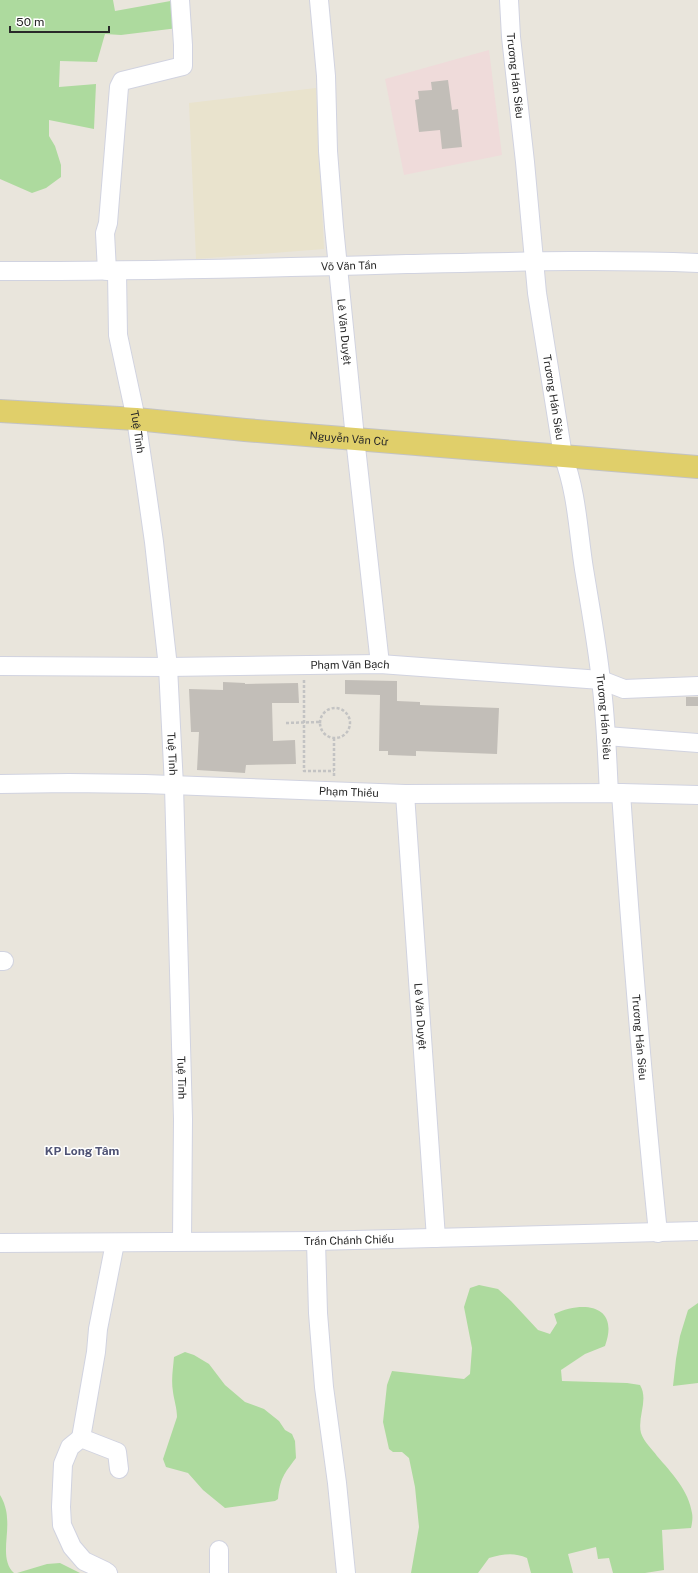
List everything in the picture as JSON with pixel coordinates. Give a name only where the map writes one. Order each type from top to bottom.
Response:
[{"type":"main road","name":"Nguyễn Văn Cừ","points":[[0,412],[136,419],[245,430],[698,467]]},
{"type":"street","name":"Tuệ Tĩnh","points":[[180,0],[183,45],[182,66],[122,81],[119,87],[108,223],[105,233],[112,272],[118,335],[136,419],[154,542],[168,668],[174,786],[183,1119],[182,1241]]},
{"type":"street","name":"Lê Văn Duyệt","points":[[319,0],[326,76],[328,151],[338,266],[354,438],[380,664]]},
{"type":"street","name":"Trương Hán Siêu","points":[[509,0],[511,37],[540,319],[563,456],[570,474],[574,494],[601,680],[606,736],[615,793],[630,933],[642,1084],[658,1233]]},
{"type":"street","name":"Võ Văn Tần","points":[[0,271],[112,272],[533,261],[642,261],[698,263]]},
{"type":"street","name":"Phạm Văn Bạch","points":[[0,666],[168,668],[380,664],[601,680],[624,689],[698,686]]},
{"type":"street","points":[[606,736],[698,743]]},
{"type":"street","name":"Phạm Thiều","points":[[0,784],[69,783],[405,794],[615,793],[698,795]]},
{"type":"street","name":"Lê Văn Duyệt","points":[[405,794],[436,1238]]},
{"type":"street","name":"Trần Chánh Chiếu","points":[[0,1243],[316,1241],[698,1232]]},
{"type":"street","points":[[316,1241],[318,1313],[324,1387],[337,1483],[346,1573]]},
{"type":"street","points":[[108,1573],[84,1561],[72,1547],[62,1525],[61,1507],[63,1464],[70,1447],[81,1438],[96,1352],[98,1328],[115,1243]]},
{"type":"street","points":[[81,1438],[117,1452],[119,1469]]},
{"type":"street","points":[[219,1550],[219,1573]]},
{"type":"path","points":[[304,665],[304,771],[334,772]]},
{"type":"path","points":[[332,708],[342,710],[346,713],[350,722],[348,731],[340,737],[334,738],[323,732],[320,722],[324,713],[332,708]]},
{"type":"path","points":[[286,723],[320,722]]},
{"type":"path","points":[[334,738],[334,781]]},
{"type":"shaded area","points":[[489,50],[502,155],[404,175],[385,79]]},
{"type":"shaded area","points":[[316,88],[324,249],[196,259],[189,103]]},
{"type":"green space","points":[[0,0],[113,0],[115,11],[176,0],[178,28],[121,35],[105,34],[97,62],[60,61],[59,87],[96,84],[94,129],[49,120],[49,136],[55,146],[61,165],[61,177],[46,188],[32,193],[0,179]]},
{"type":"green space","points":[[479,1285],[498,1289],[538,1330],[550,1334],[557,1323],[554,1314],[577,1307],[587,1307],[596,1309],[603,1314],[608,1322],[608,1332],[605,1346],[585,1354],[561,1370],[562,1381],[627,1383],[640,1385],[643,1397],[640,1421],[642,1436],[683,1490],[690,1505],[692,1515],[691,1528],[662,1530],[664,1570],[645,1573],[613,1573],[609,1558],[598,1559],[596,1547],[568,1554],[573,1573],[531,1573],[527,1558],[508,1554],[489,1558],[478,1573],[411,1573],[419,1527],[415,1487],[409,1458],[402,1452],[393,1452],[389,1449],[383,1422],[387,1385],[392,1371],[464,1379],[470,1374],[472,1348],[464,1307],[470,1288]]},
{"type":"green space","points":[[698,1303],[698,1383],[673,1386],[680,1336],[688,1310]]},
{"type":"green space","points":[[185,1352],[194,1355],[209,1364],[225,1385],[245,1402],[264,1409],[279,1421],[285,1430],[292,1434],[295,1441],[296,1458],[283,1477],[278,1499],[275,1501],[225,1508],[203,1490],[188,1473],[166,1467],[163,1459],[177,1417],[172,1383],[174,1357]]},
{"type":"green space","points":[[0,1495],[7,1515],[7,1562],[14,1573],[0,1573]]},
{"type":"green space","points":[[60,1563],[80,1573],[17,1573],[47,1564]]},
{"type":"building","points":[[448,80],[452,110],[458,109],[462,147],[442,149],[440,130],[419,132],[415,100],[419,99],[418,91],[432,90],[431,82]]},
{"type":"building","points":[[345,680],[397,681],[397,701],[420,702],[420,705],[499,708],[497,754],[416,751],[416,756],[388,755],[388,751],[379,751],[380,695],[345,694]]},
{"type":"building","points":[[223,682],[245,684],[298,683],[299,703],[272,703],[273,741],[295,740],[296,764],[246,765],[245,773],[197,770],[199,732],[191,732],[189,689],[223,690]]},
{"type":"building","points":[[686,697],[698,697],[698,706],[686,706]]},
{"type":"district","name":"KP Long Tâm","points":[[82,1151]]}]
